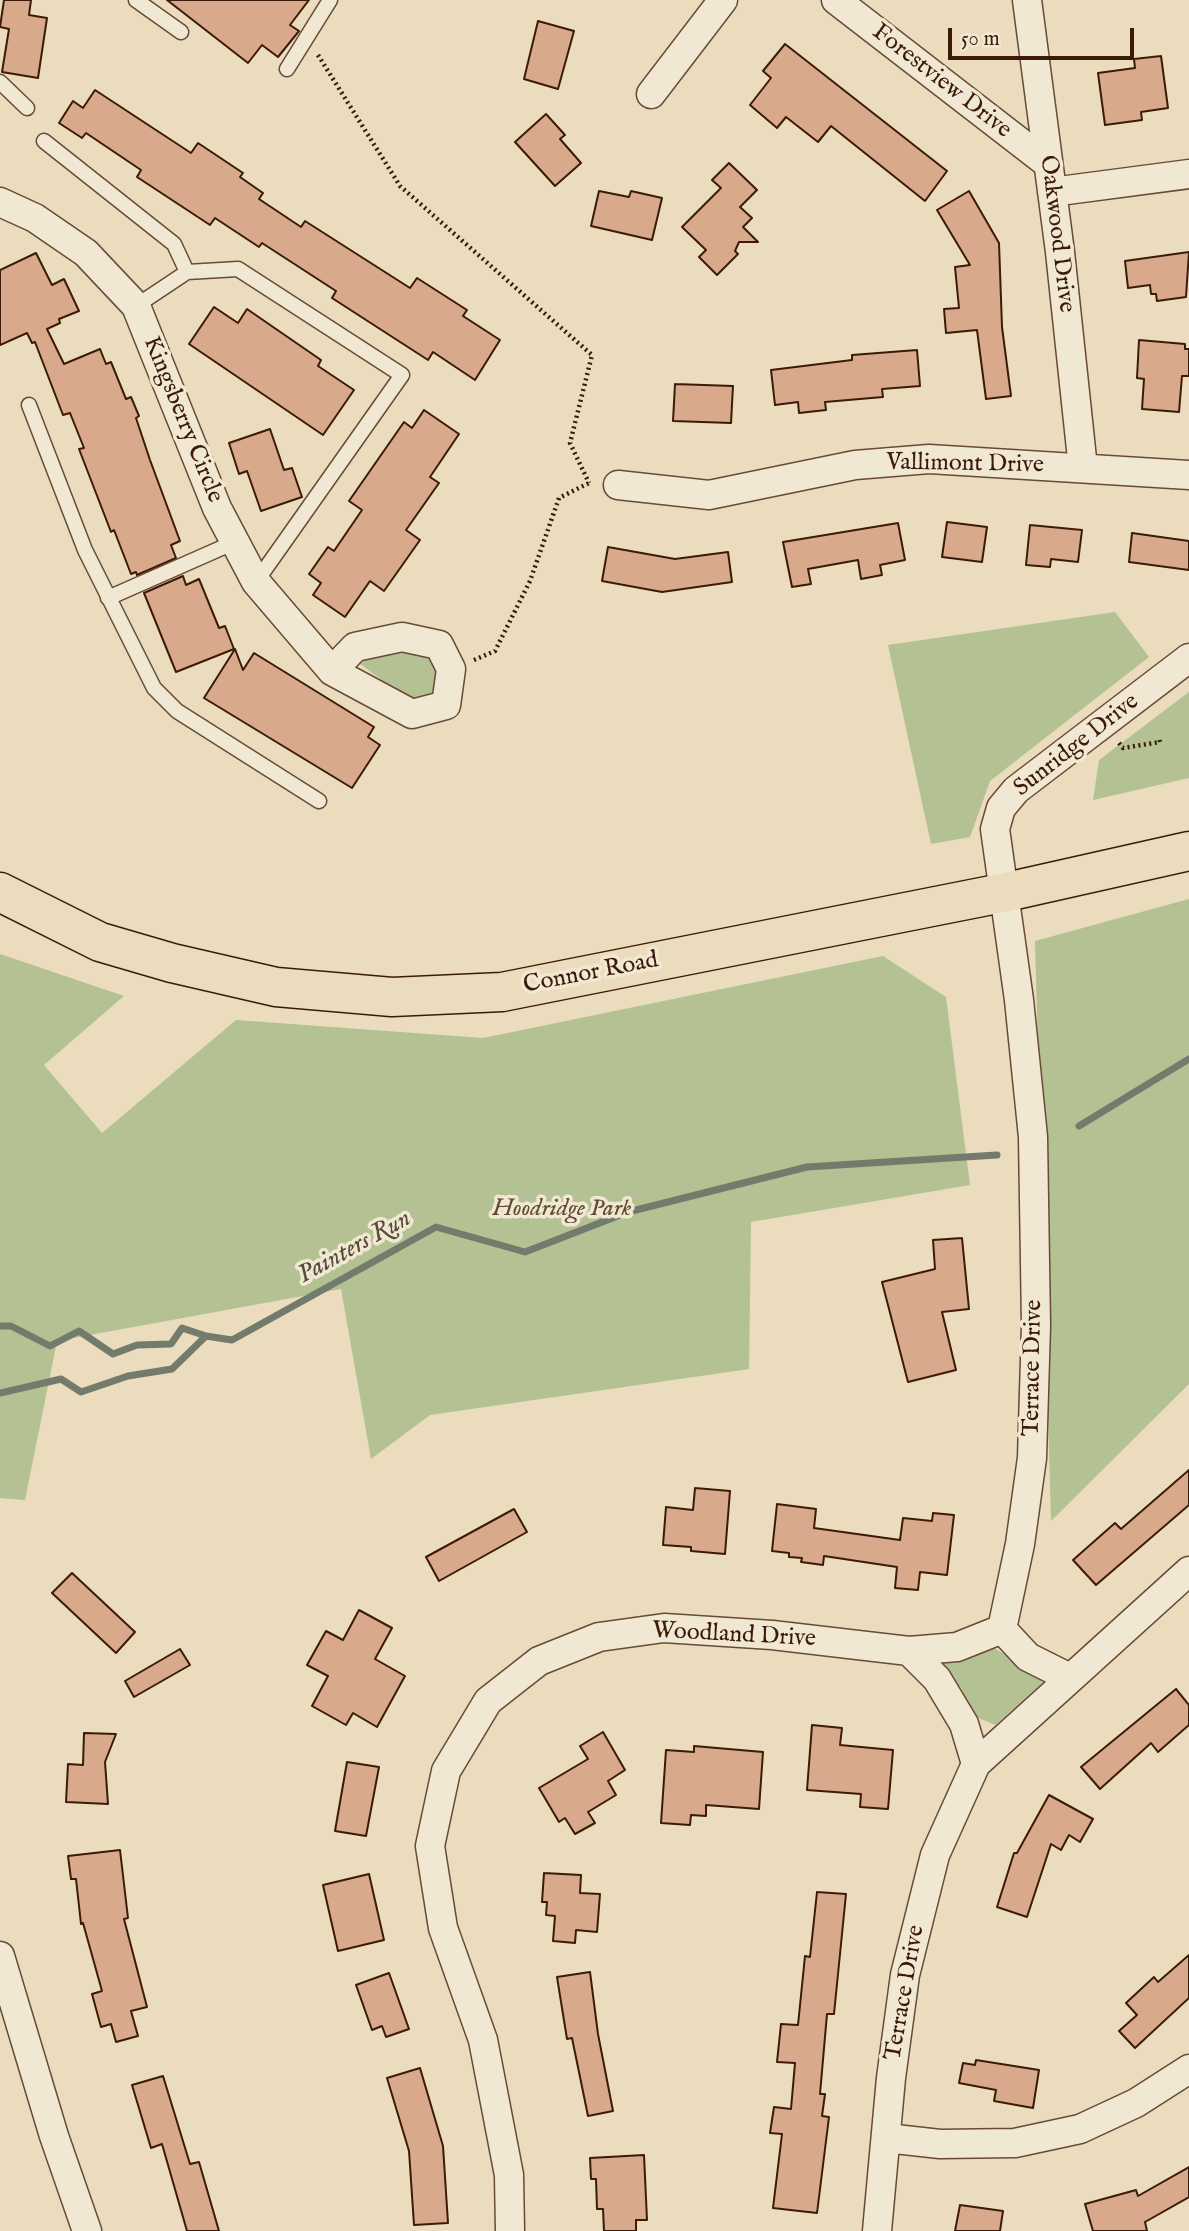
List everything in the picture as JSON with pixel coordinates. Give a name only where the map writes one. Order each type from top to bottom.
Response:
[{"type":"main road","name":"Connor Road","points":[[0,892],[100,942],[172,963],[276,987],[392,997],[502,992],[1002,893],[1189,851]]},
{"type":"street","points":[[651,94],[723,0]]},
{"type":"street","name":"Forestview Drive","points":[[836,0],[1047,163]]},
{"type":"street","name":"Oakwood Drive","points":[[1027,0],[1083,468]]},
{"type":"street","points":[[1052,192],[1189,174]]},
{"type":"street","name":"Kingsberry Circle","points":[[0,202],[35,218],[86,253],[136,306],[217,508],[256,582],[332,671],[412,714],[446,705],[451,670]]},
{"type":"street","name":"Vallimont Drive","points":[[618,485],[709,495],[855,465],[929,459],[1189,475]]},
{"type":"street","points":[[332,671],[355,647],[402,637],[439,645],[451,670]]},
{"type":"street","name":"Sunridge Drive","points":[[1002,893],[996,829],[1001,808],[1016,790],[1189,658]]},
{"type":"street","name":"Terrace Drive","points":[[1002,893],[1019,1000],[1033,1137],[1036,1326],[1032,1458],[1020,1544],[1002,1629]]},
{"type":"street","name":"Terrace Drive","points":[[877,2231],[905,1975],[935,1855],[976,1764],[1189,1571]]},
{"type":"street","name":"Woodland Drive","points":[[510,2231],[509,2175],[483,2040],[443,1928],[430,1846],[446,1771],[488,1701],[538,1661],[599,1637],[664,1628],[772,1635],[909,1651],[957,1647],[1002,1629]]},
{"type":"street","points":[[1002,1629],[1028,1657],[1070,1678]]},
{"type":"street","points":[[909,1651],[937,1679],[964,1724],[976,1764]]},
{"type":"street","points":[[0,1956],[54,2136],[87,2231]]},
{"type":"street","points":[[886,2138],[940,2144],[1014,2143],[1080,2129],[1136,2103],[1189,2068]]},
{"type":"lane","points":[[136,0],[181,32]]},
{"type":"lane","points":[[287,69],[330,0]]},
{"type":"lane","points":[[0,82],[27,108]]},
{"type":"lane","points":[[44,141],[174,244],[187,272]]},
{"type":"lane","points":[[136,306],[187,272],[238,269],[402,375],[256,582]]},
{"type":"lane","points":[[29,405],[85,550],[154,688],[177,711],[319,800]]},
{"type":"lane","points":[[108,598],[235,542]]},
{"type":"path","points":[[307,37],[400,186],[592,355],[570,443],[589,483]]},
{"type":"path","points":[[451,670],[495,651],[530,582],[559,498],[589,483],[618,485]]},
{"type":"path","points":[[1105,724],[1122,748],[1160,742],[1159,738]]},
{"type":"green space","points":[[1115,612],[1149,657],[990,781],[970,837],[931,844],[888,645]]},
{"type":"green space","points":[[413,652],[427,655],[437,663],[439,684],[431,696],[418,700],[405,697],[360,664],[361,656]]},
{"type":"green space","points":[[1189,692],[1189,778],[1093,800],[1099,760]]},
{"type":"green space","points":[[1189,899],[1189,1384],[1051,1521],[1035,941]]},
{"type":"green space","name":"Hoodridge Park","points":[[0,954],[124,996],[44,1065],[102,1133],[236,1020],[483,1038],[883,956],[946,997],[970,1185],[751,1222],[749,1369],[430,1415],[371,1459],[341,1289],[57,1341],[25,1500],[0,1498]]},
{"type":"green space","points":[[985,1648],[994,1648],[1006,1655],[1020,1668],[1041,1679],[1042,1683],[995,1725],[974,1716],[961,1688],[944,1667],[944,1663]]},
{"type":"building","points":[[4,0],[31,0],[29,15],[47,18],[38,78],[2,72],[9,29],[0,27]]},
{"type":"building","points":[[167,0],[309,0],[290,25],[299,31],[278,57],[262,45],[248,63]]},
{"type":"building","points":[[538,21],[574,31],[558,89],[524,79]]},
{"type":"building","points":[[785,44],[947,171],[925,201],[831,126],[818,142],[786,117],[777,128],[750,105],[771,78],[763,71]]},
{"type":"building","points":[[1161,56],[1168,108],[1141,112],[1142,120],[1105,125],[1098,73],[1135,68],[1134,59]]},
{"type":"building","points":[[95,90],[191,153],[198,143],[243,173],[240,177],[263,193],[259,199],[301,227],[305,221],[410,288],[417,278],[467,310],[463,316],[500,340],[475,380],[433,352],[428,360],[332,298],[336,291],[262,243],[259,247],[215,218],[210,225],[137,177],[141,170],[86,133],[82,138],[59,123],[73,101],[83,108]]},
{"type":"building","points":[[546,114],[565,135],[560,139],[581,163],[555,186],[515,142]]},
{"type":"building","points":[[729,163],[757,190],[740,207],[752,218],[743,227],[758,242],[739,242],[735,251],[738,254],[717,275],[699,257],[706,250],[682,227],[721,188],[712,180]]},
{"type":"building","points":[[599,191],[629,197],[631,191],[662,198],[652,240],[591,226]]},
{"type":"building","points":[[969,191],[999,243],[1002,327],[1011,396],[986,399],[977,330],[946,333],[944,309],[959,308],[955,267],[970,265],[937,210]]},
{"type":"building","points":[[1189,252],[1186,297],[1157,301],[1156,294],[1151,294],[1150,285],[1128,288],[1125,261]]},
{"type":"building","points":[[36,253],[52,285],[64,279],[79,311],[59,319],[60,323],[47,329],[64,364],[100,349],[106,364],[111,362],[126,399],[131,397],[139,416],[136,418],[180,541],[171,545],[176,558],[137,575],[136,572],[131,574],[114,530],[111,532],[79,449],[84,448],[70,413],[63,415],[35,342],[32,343],[27,333],[0,345],[0,270]]},
{"type":"building","points":[[214,307],[238,323],[247,309],[321,360],[318,366],[354,390],[323,435],[189,344]]},
{"type":"building","points":[[1139,340],[1185,344],[1185,349],[1189,349],[1189,376],[1182,376],[1179,412],[1142,409],[1144,379],[1137,378]]},
{"type":"building","points":[[917,350],[920,386],[882,389],[883,397],[825,402],[826,410],[799,413],[798,402],[775,405],[771,370],[852,360],[852,355]]},
{"type":"building","points":[[675,384],[733,386],[731,423],[673,421]]},
{"type":"building","points":[[424,410],[459,434],[430,477],[439,483],[406,530],[420,540],[384,591],[370,581],[345,617],[313,595],[321,583],[309,574],[328,547],[334,551],[362,510],[349,501],[404,422],[412,428]]},
{"type":"building","points":[[270,429],[284,470],[292,468],[302,497],[261,511],[247,471],[239,474],[229,443]]},
{"type":"building","points":[[947,522],[987,527],[982,562],[942,557]]},
{"type":"building","points":[[898,523],[905,560],[880,565],[882,575],[861,579],[858,560],[808,569],[811,584],[792,587],[783,542]]},
{"type":"building","points":[[1030,525],[1082,530],[1078,562],[1051,559],[1050,567],[1026,565]]},
{"type":"building","points":[[1132,533],[1189,541],[1189,570],[1129,562]]},
{"type":"building","points":[[608,547],[675,559],[728,552],[732,582],[662,592],[602,581]]},
{"type":"building","points":[[183,576],[186,585],[199,579],[219,628],[225,626],[234,649],[176,672],[144,593]]},
{"type":"building","points":[[235,649],[243,670],[254,653],[374,727],[368,737],[380,745],[352,788],[204,698]]},
{"type":"building","points":[[962,1238],[969,1309],[942,1312],[956,1370],[908,1382],[882,1282],[935,1269],[933,1240]]},
{"type":"building","points":[[1189,1470],[1189,1505],[1096,1585],[1073,1560],[1115,1523],[1121,1529]]},
{"type":"building","points":[[695,1488],[730,1491],[725,1554],[663,1545],[666,1507],[693,1510]]},
{"type":"building","points":[[777,1504],[816,1509],[814,1528],[900,1540],[903,1518],[932,1521],[933,1513],[954,1515],[947,1575],[920,1572],[918,1590],[895,1588],[897,1567],[824,1556],[823,1565],[801,1562],[802,1558],[789,1557],[789,1553],[772,1551]]},
{"type":"building","points":[[514,1509],[527,1532],[439,1581],[426,1557]]},
{"type":"building","points":[[72,1573],[135,1632],[116,1653],[52,1593]]},
{"type":"building","points":[[359,1610],[392,1628],[375,1659],[405,1676],[377,1727],[353,1713],[346,1725],[312,1706],[328,1676],[307,1665],[326,1631],[343,1640]]},
{"type":"building","points":[[180,1649],[190,1665],[134,1697],[125,1681]]},
{"type":"building","points":[[1176,1689],[1189,1705],[1189,1725],[1158,1752],[1151,1743],[1100,1789],[1081,1767]]},
{"type":"building","points":[[812,1725],[842,1728],[840,1745],[893,1750],[888,1809],[860,1807],[861,1794],[807,1790]]},
{"type":"building","points":[[603,1732],[625,1770],[608,1781],[616,1795],[588,1812],[595,1823],[575,1834],[565,1818],[559,1822],[539,1788],[588,1759],[580,1746]]},
{"type":"building","points":[[84,1733],[116,1734],[105,1762],[108,1804],[66,1802],[68,1764],[83,1765]]},
{"type":"building","points":[[694,1746],[763,1752],[759,1809],[706,1805],[706,1816],[691,1815],[690,1825],[661,1823],[666,1750],[694,1752]]},
{"type":"building","points":[[347,1762],[379,1767],[366,1836],[335,1831]]},
{"type":"building","points":[[1049,1795],[1093,1819],[1080,1842],[1069,1835],[1061,1850],[1051,1844],[1027,1917],[997,1907],[1014,1853],[1017,1853]]},
{"type":"building","points":[[120,1850],[128,1918],[124,1919],[147,2007],[131,2011],[138,2036],[116,2042],[111,2024],[101,2027],[92,1994],[102,1991],[83,1923],[81,1924],[76,1879],[71,1879],[68,1856]]},
{"type":"building","points":[[544,1873],[581,1875],[580,1893],[600,1894],[597,1932],[576,1930],[575,1943],[553,1941],[555,1916],[546,1915],[547,1902],[542,1902]]},
{"type":"building","points":[[369,1874],[384,1940],[338,1951],[323,1885]]},
{"type":"building","points":[[817,1892],[846,1894],[834,2014],[827,2014],[820,2094],[825,2094],[822,2116],[829,2117],[817,2213],[773,2208],[782,2134],[770,2133],[774,2107],[791,2109],[795,2063],[777,2062],[781,2024],[798,2025],[805,1956],[810,1957]]},
{"type":"building","points":[[1189,1955],[1189,1998],[1135,2048],[1119,2031],[1137,2015],[1126,2003],[1154,1977],[1158,1982]]},
{"type":"building","points":[[590,1972],[598,2034],[613,2111],[588,2116],[572,2038],[567,2039],[557,1977]]},
{"type":"building","points":[[389,1973],[409,2029],[386,2037],[382,2026],[372,2030],[356,1985]]},
{"type":"building","points":[[976,2060],[1039,2070],[1033,2108],[994,2101],[996,2090],[959,2083],[963,2063],[975,2065]]},
{"type":"building","points":[[420,2068],[443,2146],[448,2223],[414,2225],[409,2151],[387,2078]]},
{"type":"building","points":[[163,2076],[190,2164],[199,2162],[219,2231],[187,2231],[162,2144],[151,2148],[132,2085]]},
{"type":"building","points":[[644,2155],[647,2220],[636,2220],[636,2231],[604,2231],[603,2209],[597,2209],[596,2179],[591,2179],[590,2158]]},
{"type":"building","points":[[1189,2167],[1189,2197],[1145,2222],[1147,2231],[1093,2231],[1085,2204],[1136,2190],[1138,2196]]},
{"type":"building","points":[[960,2205],[1003,2211],[1000,2231],[955,2231]]},
{"type":"waterway","name":"Painters Run","points":[[1079,1126],[1189,1059]]},
{"type":"waterway","name":"Painters Run","points":[[0,1393],[61,1379],[81,1392],[128,1376],[172,1369],[206,1336],[232,1340],[436,1227],[525,1252],[628,1212],[807,1167],[997,1155]]},
{"type":"waterway","points":[[0,1326],[11,1326],[50,1346],[79,1331],[113,1354],[137,1345],[171,1344],[182,1328],[206,1336]]}]
